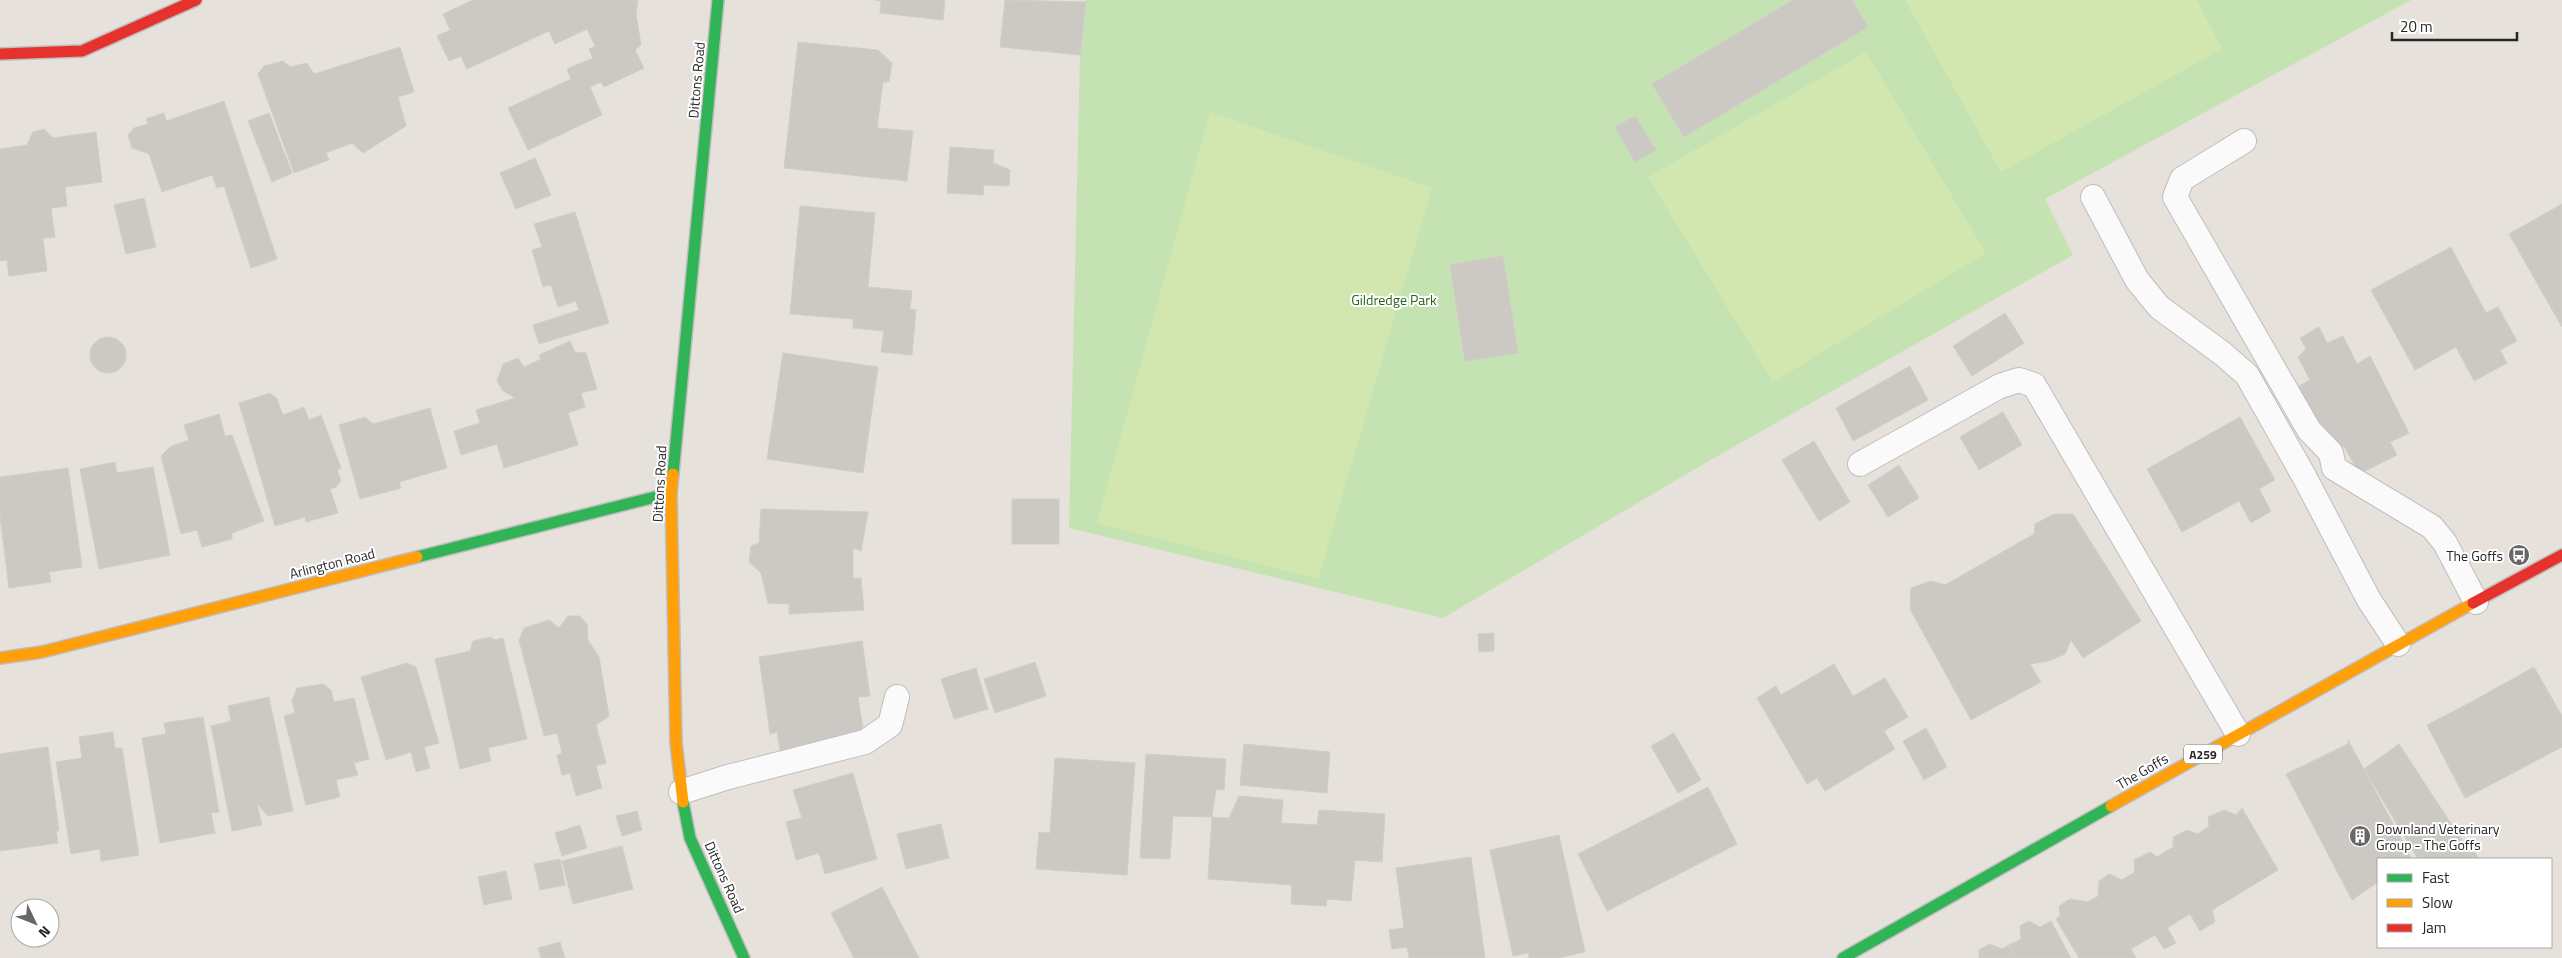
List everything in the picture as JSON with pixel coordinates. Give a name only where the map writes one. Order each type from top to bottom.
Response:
[{"type":"street","points":[[0,54],[82,51],[196,0]]},
{"type":"street","name":"Dittons Road","points":[[718,0],[671,493],[676,743],[681,792],[690,838],[744,958]]},
{"type":"street","name":"Arlington Road","points":[[0,658],[52,650],[671,493]]},
{"type":"street","name":"The Goffs","points":[[1843,958],[2398,644],[2562,555]]},
{"type":"lane","points":[[2244,141],[2182,179],[2176,197],[2309,430],[2331,453],[2334,468],[2432,527],[2445,543],[2476,602]]},
{"type":"lane","points":[[2094,198],[2137,280],[2159,307],[2223,354],[2246,375],[2305,478],[2368,600],[2398,644]]},
{"type":"lane","points":[[1860,464],[2000,386],[2019,380],[2034,385],[2238,734]]},
{"type":"lane","points":[[681,792],[728,777],[865,742],[890,725],[897,697]]},
{"type":"green space","name":"Gildredge Park","points":[[1086,0],[2411,0],[2045,199],[2073,255],[1707,462],[1443,618],[1069,528],[1080,55]]},
{"type":"green space","points":[[1905,0],[2197,0],[2222,49],[2001,172]]},
{"type":"green space","points":[[1866,52],[1986,253],[1773,382],[1648,177]]},
{"type":"green space","points":[[1210,112],[1432,188],[1318,579],[1097,523]]},
{"type":"building","points":[[473,0],[638,0],[636,14],[641,45],[635,50],[644,68],[604,87],[601,82],[590,87],[602,115],[528,150],[508,108],[571,79],[567,69],[593,58],[589,49],[595,46],[587,29],[555,44],[549,31],[467,69],[461,56],[449,61],[437,36],[450,30],[443,14]]},
{"type":"building","points":[[875,0],[945,0],[943,20],[880,13],[881,1]]},
{"type":"building","points":[[1005,0],[1086,2],[1080,55],[1000,47]]},
{"type":"building","points":[[1793,0],[1852,0],[1868,27],[1684,137],[1652,84]]},
{"type":"building","points":[[798,42],[878,50],[892,63],[889,82],[883,82],[877,128],[913,131],[907,181],[784,168]]},
{"type":"building","points":[[400,47],[414,92],[398,97],[406,126],[363,153],[352,143],[326,153],[329,160],[294,173],[258,74],[264,66],[283,61],[290,67],[307,63],[314,74]]},
{"type":"building","points":[[224,101],[277,259],[251,268],[224,186],[217,188],[212,175],[162,192],[149,154],[132,148],[128,135],[134,128],[148,124],[146,119],[164,113],[166,121]]},
{"type":"building","points":[[269,113],[292,173],[272,182],[248,121]]},
{"type":"building","points":[[1635,116],[1656,150],[1635,162],[1615,127]]},
{"type":"building","points":[[44,129],[53,138],[96,132],[102,182],[65,187],[67,206],[51,208],[55,237],[43,238],[47,271],[9,276],[7,260],[0,261],[0,149],[27,145],[33,132]]},
{"type":"building","points":[[950,147],[994,150],[993,163],[1010,170],[1009,186],[984,185],[983,195],[947,193]]},
{"type":"building","points":[[535,158],[551,195],[516,209],[500,173]]},
{"type":"building","points":[[144,198],[156,247],[126,254],[114,205]]},
{"type":"building","points":[[2562,204],[2562,327],[2509,234]]},
{"type":"building","points":[[800,206],[875,213],[868,287],[912,291],[910,309],[916,310],[912,355],[881,352],[884,331],[853,328],[853,319],[790,314]]},
{"type":"building","points":[[575,212],[609,323],[539,344],[533,325],[579,310],[576,301],[558,307],[551,285],[543,287],[532,250],[542,247],[534,224]]},
{"type":"building","points":[[2451,247],[2486,313],[2498,307],[2517,341],[2500,350],[2507,363],[2474,381],[2456,347],[2415,370],[2371,290]]},
{"type":"building","points":[[1503,256],[1518,353],[1465,361],[1450,265]]},
{"type":"building","points":[[2005,313],[2024,343],[1972,376],[1953,346]]},
{"type":"building","points":[[2319,327],[2327,343],[2343,336],[2357,364],[2370,356],[2409,433],[2390,442],[2397,455],[2359,474],[2344,446],[2331,453],[2297,387],[2310,380],[2298,357],[2306,349],[2300,338]]},
{"type":"building","points":[[108,337],[115,338],[121,342],[125,348],[125,362],[121,368],[115,372],[108,373],[101,372],[95,368],[91,362],[90,355],[91,348],[95,342],[101,338]]},
{"type":"building","points":[[570,341],[575,352],[586,353],[597,389],[581,393],[585,407],[568,413],[578,445],[504,468],[497,444],[461,455],[454,431],[480,423],[476,410],[515,398],[502,390],[497,381],[503,364],[518,358],[524,367],[541,359],[539,355]]},
{"type":"building","points":[[783,353],[878,367],[863,473],[767,459]]},
{"type":"building","points":[[1910,366],[1928,400],[1853,441],[1836,408]]},
{"type":"building","points":[[270,393],[277,399],[283,415],[304,407],[309,420],[321,415],[341,468],[337,470],[341,481],[336,487],[330,489],[338,513],[306,522],[305,517],[275,526],[239,403]]},
{"type":"building","points":[[430,408],[447,468],[399,482],[401,488],[360,499],[339,425],[365,417],[373,424]]},
{"type":"building","points":[[2003,412],[2022,445],[1979,470],[1960,437]]},
{"type":"building","points":[[219,414],[225,436],[232,435],[264,521],[232,533],[232,539],[202,547],[197,530],[181,534],[161,456],[170,447],[189,440],[184,425]]},
{"type":"building","points":[[2240,417],[2275,480],[2259,489],[2271,511],[2251,523],[2239,501],[2182,532],[2147,469]]},
{"type":"building","points":[[1814,441],[1850,502],[1819,521],[1782,460]]},
{"type":"building","points":[[115,462],[117,473],[153,467],[170,555],[99,569],[80,469]]},
{"type":"building","points":[[1899,465],[1919,498],[1888,517],[1868,485]]},
{"type":"building","points":[[68,468],[82,567],[49,572],[51,582],[9,588],[0,516],[0,477]]},
{"type":"building","points":[[1012,499],[1059,499],[1059,544],[1012,544]]},
{"type":"building","points":[[761,509],[868,512],[861,551],[853,548],[853,578],[861,578],[864,610],[789,614],[789,604],[768,603],[761,573],[749,562],[751,546],[759,543]]},
{"type":"building","points":[[2054,514],[2073,514],[2141,621],[2083,658],[2071,640],[2065,654],[2049,661],[2030,664],[2041,682],[1971,720],[1910,609],[1911,588],[1931,581],[1945,585],[2034,534],[2035,524]]},
{"type":"building","points":[[568,616],[580,616],[587,624],[588,640],[599,657],[609,716],[596,725],[606,763],[596,766],[602,788],[576,796],[570,773],[562,775],[557,755],[562,753],[557,733],[544,736],[519,640],[524,628],[549,620],[559,628]]},
{"type":"building","points":[[1494,633],[1494,651],[1479,652],[1478,634]]},
{"type":"building","points":[[491,637],[494,640],[503,638],[527,739],[488,748],[491,761],[460,769],[435,659],[470,651],[473,641]]},
{"type":"building","points":[[862,641],[870,696],[858,697],[865,742],[781,755],[777,732],[770,734],[759,657]]},
{"type":"building","points":[[1035,662],[1046,696],[995,713],[984,679]]},
{"type":"building","points":[[407,663],[416,667],[439,743],[424,747],[430,768],[416,772],[411,752],[386,760],[361,677]]},
{"type":"building","points":[[1834,664],[1853,696],[1885,678],[1908,717],[1884,731],[1895,749],[1825,791],[1817,778],[1807,784],[1757,698],[1776,686],[1781,695]]},
{"type":"building","points":[[2534,667],[2562,716],[2562,747],[2511,774],[2473,701]]},
{"type":"building","points":[[976,668],[988,709],[954,719],[941,679]]},
{"type":"building","points":[[323,684],[331,690],[334,702],[354,698],[369,759],[354,763],[358,775],[336,780],[340,797],[306,805],[284,716],[295,713],[292,701],[297,688]]},
{"type":"building","points":[[269,697],[293,811],[268,816],[257,804],[262,825],[232,831],[211,726],[231,721],[228,706]]},
{"type":"building","points":[[2473,701],[2511,774],[2465,798],[2427,725]]},
{"type":"building","points":[[203,717],[219,812],[211,813],[215,833],[160,843],[142,738],[166,734],[164,723]]},
{"type":"building","points":[[1926,728],[1947,767],[1924,780],[1903,741]]},
{"type":"building","points":[[113,732],[115,748],[122,748],[139,855],[101,861],[100,849],[71,854],[56,762],[82,758],[79,737]]},
{"type":"building","points":[[1674,733],[1701,780],[1678,793],[1651,746]]},
{"type":"building","name":"Downland Veterinary Group - The Goffs","points":[[2348,740],[2411,858],[2377,858],[2377,883],[2352,900],[2286,774],[2348,744]]},
{"type":"building","points":[[1244,744],[1330,752],[1327,793],[1240,785]]},
{"type":"building","points":[[2399,744],[2465,845],[2471,846],[2478,858],[2417,858],[2364,769]]},
{"type":"building","points":[[48,747],[59,831],[56,831],[58,843],[0,851],[0,754]]},
{"type":"building","points":[[1146,754],[1226,759],[1224,790],[1216,789],[1212,817],[1173,816],[1170,859],[1140,858]]},
{"type":"building","points":[[1055,758],[1135,763],[1127,875],[1036,869],[1039,832],[1050,833]]},
{"type":"building","points":[[853,773],[877,859],[825,874],[819,853],[796,860],[786,822],[802,818],[793,790]]},
{"type":"building","points":[[1708,787],[1737,844],[1607,911],[1578,854]]},
{"type":"building","points":[[1239,796],[1283,800],[1281,823],[1317,825],[1319,810],[1385,814],[1382,862],[1355,860],[1351,901],[1327,899],[1326,906],[1291,904],[1292,885],[1208,879],[1212,817],[1229,818]]},
{"type":"building","points":[[2242,808],[2278,870],[2212,910],[2173,847],[2173,837],[2187,830],[2198,834],[2209,826],[2208,817],[2224,810],[2236,815]]},
{"type":"building","points":[[637,811],[642,830],[622,836],[616,816]]},
{"type":"building","points":[[941,824],[949,858],[906,869],[897,834]]},
{"type":"building","points":[[580,825],[587,848],[562,856],[555,833]]},
{"type":"building","points":[[1559,835],[1585,952],[1559,958],[1529,958],[1528,953],[1513,956],[1490,850]]},
{"type":"building","points":[[622,846],[633,889],[573,904],[562,861]]},
{"type":"building","points":[[2173,847],[2212,910],[2215,922],[2200,931],[2190,914],[2167,928],[2135,872],[2134,860],[2150,852],[2157,857]]},
{"type":"building","points":[[1471,857],[1485,958],[1409,958],[1407,947],[1392,949],[1389,930],[1404,928],[1396,868]]},
{"type":"building","points":[[560,859],[565,885],[540,890],[534,864]]},
{"type":"building","points":[[506,871],[512,899],[484,905],[478,877]]},
{"type":"building","points":[[2135,872],[2176,943],[2164,949],[2155,935],[2131,949],[2098,896],[2099,881],[2109,874],[2122,880]]},
{"type":"building","points":[[882,887],[919,958],[854,958],[831,913]]},
{"type":"building","points":[[2098,896],[2136,958],[2079,958],[2056,919],[2060,916],[2059,906],[2070,899],[2088,902]]},
{"type":"building","points":[[2029,921],[2040,927],[2051,921],[2071,958],[2016,958],[2009,945],[2021,939],[2020,926]]},
{"type":"building","points":[[560,942],[565,958],[541,958],[538,948]]},
{"type":"building","points":[[1990,944],[2002,949],[2009,945],[2016,958],[1979,958],[1979,950]]},
{"type":"traffic: fast","points":[[673,474],[718,0]]},
{"type":"traffic: fast","points":[[417,557],[671,493]]},
{"type":"traffic: fast","points":[[683,802],[690,838],[744,958]]},
{"type":"traffic: fast","points":[[1843,958],[2111,806]]},
{"type":"traffic: slow","points":[[673,474],[671,493],[676,743],[683,802]]},
{"type":"traffic: slow","points":[[0,658],[42,652],[417,557]]},
{"type":"traffic: slow","points":[[2111,806],[2473,603]]},
{"type":"traffic: jam","points":[[0,54],[82,51],[196,0]]},
{"type":"traffic: jam","points":[[2473,603],[2562,555]]},
{"type":"place","name":"The Goffs","points":[[2519,555]]},
{"type":"place","name":"Downland Veterinary Group - The Goffs","points":[[2360,836]]}]
